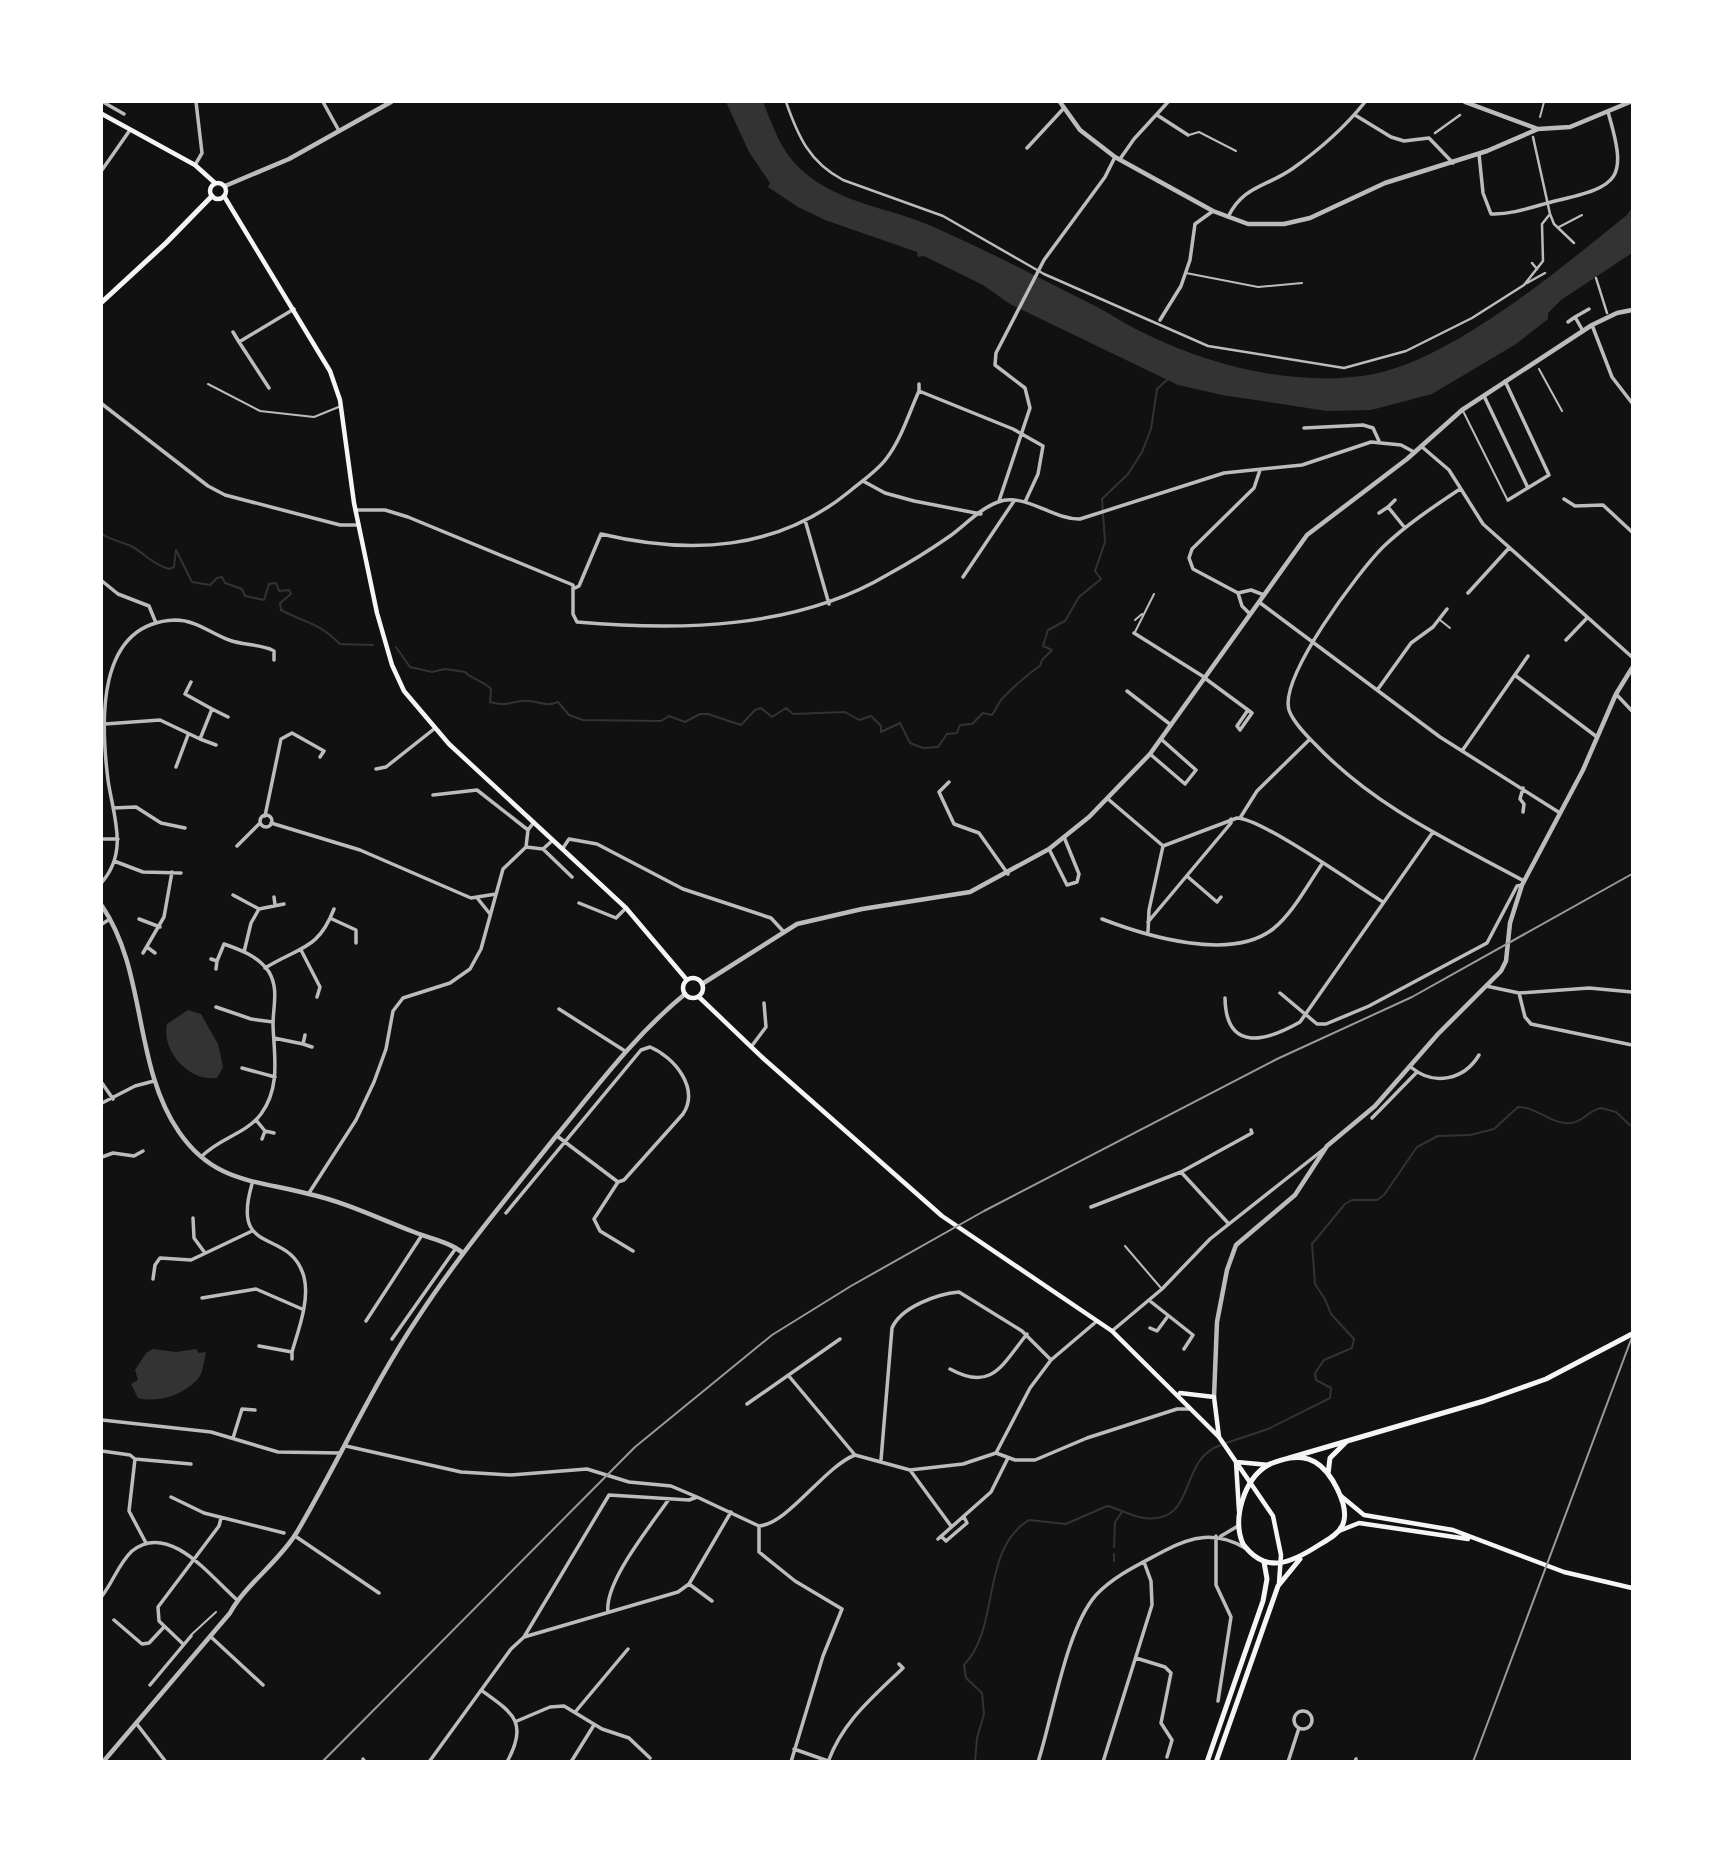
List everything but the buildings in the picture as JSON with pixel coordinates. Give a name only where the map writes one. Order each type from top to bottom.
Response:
[{"type":"main road","points":[[102,114],[195,165],[215,183],[225,186],[224,196],[330,370],[341,406],[356,510],[391,665],[407,696],[434,729],[626,908],[687,980]]},
{"type":"main road","points":[[212,196],[210,189],[215,183]]},
{"type":"main road","points":[[212,196],[219,199],[224,196]]},
{"type":"main road","points":[[102,302],[212,196]]},
{"type":"main road","points":[[687,980],[696,979],[702,984],[699,996]]},
{"type":"main road","points":[[687,980],[684,985],[685,994],[691,998],[699,996]]},
{"type":"main road","points":[[699,996],[751,1047],[942,1216],[1112,1331],[1194,1409],[1253,1482],[1273,1516],[1282,1565],[1278,1586],[1216,1762]]},
{"type":"main road","points":[[1236,1462],[1269,1465],[1484,1401],[1546,1379],[1633,1334]]},
{"type":"main road","points":[[1179,1393],[1214,1397],[1219,1437]]},
{"type":"main road","points":[[1328,1475],[1327,1465],[1333,1453],[1352,1439]]},
{"type":"main road","points":[[1289,1458],[1308,1459],[1328,1475],[1340,1496],[1345,1516],[1338,1531]]},
{"type":"main road","points":[[1236,1462],[1238,1526],[1247,1549],[1264,1562],[1282,1565],[1302,1556],[1338,1531],[1359,1523],[1475,1540]]},
{"type":"main road","points":[[1239,1512],[1253,1482],[1269,1465]]},
{"type":"main road","points":[[1340,1496],[1364,1514],[1453,1530],[1564,1572],[1633,1588]]},
{"type":"main road","points":[[1278,1586],[1302,1556]]},
{"type":"main road","points":[[1207,1762],[1263,1601],[1267,1579],[1264,1562]]},
{"type":"street","points":[[103,102],[124,114]]},
{"type":"street","points":[[195,165],[202,153],[196,102]]},
{"type":"street","points":[[323,102],[338,129]]},
{"type":"street","points":[[225,186],[289,159],[338,129],[391,102]]},
{"type":"street","points":[[786,102],[798,137],[816,162],[830,173],[941,214],[1044,274],[1208,345],[1310,365],[1344,368],[1406,351],[1472,318],[1545,273]]},
{"type":"street","points":[[575,588],[575,621],[619,626],[705,625],[830,604],[853,595],[889,574],[999,501],[1030,408],[1025,388],[995,362],[1005,334],[1044,260],[1071,220],[1118,158],[1168,102]]},
{"type":"street","points":[[1227,218],[1239,198],[1293,168],[1355,115],[1365,102]]},
{"type":"street","points":[[1465,102],[1538,129]]},
{"type":"street","points":[[1027,148],[1063,104],[1080,130],[1118,158],[1213,211],[1248,224],[1296,223],[1385,183],[1479,154],[1538,129],[1570,127],[1630,102]]},
{"type":"street","points":[[1479,154],[1483,193],[1490,214],[1597,191],[1612,179],[1618,156],[1608,112]]},
{"type":"street","points":[[1157,115],[1188,135]]},
{"type":"street","points":[[1355,115],[1391,137],[1404,141],[1432,136],[1460,115]]},
{"type":"street","points":[[102,170],[130,130]]},
{"type":"street","points":[[1432,136],[1451,163]]},
{"type":"street","points":[[1533,137],[1550,214],[1558,228],[1574,243]]},
{"type":"street","points":[[1160,320],[1186,273],[1195,224],[1213,211]]},
{"type":"street","points":[[1524,285],[1543,261],[1542,224],[1550,214]]},
{"type":"street","points":[[1532,263],[1537,270]]},
{"type":"street","points":[[1596,278],[1607,313]]},
{"type":"street","points":[[239,342],[294,309]]},
{"type":"street","points":[[1568,322],[1589,309]]},
{"type":"street","points":[[702,984],[783,931],[812,919],[971,892],[1049,849],[1108,799],[1150,754],[1307,535],[1414,452],[1462,410],[1592,325],[1617,313],[1633,310]]},
{"type":"street","points":[[1575,317],[1583,331]]},
{"type":"street","points":[[1592,325],[1611,374],[1633,403]]},
{"type":"street","points":[[233,332],[269,388]]},
{"type":"street","points":[[1505,381],[1549,475],[1508,500]]},
{"type":"street","points":[[575,588],[579,586],[601,534],[649,545],[709,546],[748,540],[824,512],[863,481],[891,452],[919,391],[919,384]]},
{"type":"street","points":[[919,391],[1013,429],[1043,446],[1038,474],[1025,502]]},
{"type":"street","points":[[1484,396],[1528,488]]},
{"type":"street","points":[[102,404],[208,486],[225,495],[340,525],[359,525]]},
{"type":"street","points":[[1304,428],[1363,425],[1373,428],[1379,441]]},
{"type":"street","points":[[999,501],[1025,502],[1071,519],[1105,513],[1224,473],[1302,465],[1379,441],[1401,445],[1414,452]]},
{"type":"street","points":[[1421,446],[1441,461],[1483,524],[1633,657]]},
{"type":"street","points":[[1260,470],[1254,488],[1189,553],[1189,563],[1193,569],[1238,593],[1251,590],[1264,595]]},
{"type":"street","points":[[863,481],[885,493],[981,514]]},
{"type":"street","points":[[1460,489],[1405,528],[1365,566],[1313,641],[1288,700],[1292,716],[1310,739],[1371,795],[1523,883]]},
{"type":"street","points":[[1564,499],[1575,506],[1603,505],[1633,532]]},
{"type":"street","points":[[1379,513],[1395,500]]},
{"type":"street","points":[[963,577],[1014,501]]},
{"type":"street","points":[[1388,507],[1405,528]]},
{"type":"street","points":[[356,510],[385,510],[408,517],[535,568],[575,588]]},
{"type":"street","points":[[806,520],[830,604]]},
{"type":"street","points":[[1468,593],[1509,548]]},
{"type":"street","points":[[102,581],[118,594],[149,606],[156,623]]},
{"type":"street","points":[[1238,593],[1242,606],[1250,614]]},
{"type":"street","points":[[1259,602],[1462,751],[1560,813]]},
{"type":"street","points":[[1378,689],[1411,643],[1447,610]]},
{"type":"street","points":[[1566,640],[1587,618]]},
{"type":"street","points":[[102,881],[114,861],[118,839],[105,724],[107,685],[115,659],[135,635],[156,623],[190,622],[228,640],[274,651]]},
{"type":"street","points":[[1134,633],[1204,677],[1248,710],[1252,713],[1240,730],[1237,726],[1248,710]]},
{"type":"street","points":[[274,660],[274,651],[278,646]]},
{"type":"street","points":[[1462,751],[1528,656]]},
{"type":"street","points":[[1519,657],[1524,661]]},
{"type":"street","points":[[1373,1118],[1414,1070],[1438,1034],[1505,965],[1509,931],[1523,883],[1560,813],[1616,694],[1633,668]]},
{"type":"street","points":[[1516,676],[1597,737]]},
{"type":"street","points":[[191,682],[185,694],[187,698],[228,717]]},
{"type":"street","points":[[1127,691],[1171,725]]},
{"type":"street","points":[[1616,694],[1633,711]]},
{"type":"street","points":[[200,739],[212,709]]},
{"type":"street","points":[[105,724],[160,720],[188,735],[216,745]]},
{"type":"street","points":[[376,769],[386,768],[434,729]]},
{"type":"street","points":[[237,846],[265,816],[281,739],[292,733],[326,749],[320,757]]},
{"type":"street","points":[[176,767],[188,735]]},
{"type":"street","points":[[1150,754],[1185,784],[1196,770],[1161,739]]},
{"type":"street","points":[[1238,818],[1257,791],[1310,739]]},
{"type":"street","points":[[949,782],[939,792],[949,817],[954,824],[979,833],[1008,874]]},
{"type":"street","points":[[1523,788],[1520,799],[1524,804],[1523,813]]},
{"type":"street","points":[[433,795],[477,790],[528,830]]},
{"type":"street","points":[[1108,799],[1163,846]]},
{"type":"street","points":[[113,808],[136,807],[161,823],[185,828]]},
{"type":"street","points":[[265,816],[271,823],[388,860],[427,881],[478,899],[490,915]]},
{"type":"street","points":[[1163,846],[1238,818],[1322,864],[1383,902]]},
{"type":"street","points":[[1148,922],[1231,824],[1231,819]]},
{"type":"street","points":[[309,1194],[356,1120],[374,1082],[386,1049],[393,1011],[403,998],[450,983],[470,969],[481,949],[506,864],[526,847],[528,830],[534,822]]},
{"type":"street","points":[[260,824],[266,827],[271,823]]},
{"type":"street","points":[[1219,1003],[1225,1000],[1230,1023],[1237,1035],[1246,1039],[1284,1031],[1305,1016],[1433,832]]},
{"type":"street","points":[[1049,849],[1063,881],[1068,885],[1077,882],[1079,874],[1064,838]]},
{"type":"street","points":[[102,839],[118,839]]},
{"type":"street","points":[[562,848],[569,839],[597,844],[683,889],[771,918],[783,931]]},
{"type":"street","points":[[543,849],[554,840]]},
{"type":"street","points":[[1148,932],[1163,846]]},
{"type":"street","points":[[526,847],[543,849],[572,877]]},
{"type":"street","points":[[114,861],[144,872],[181,873]]},
{"type":"street","points":[[1102,919],[1137,932],[1148,932],[1156,937],[1203,943],[1241,944],[1257,939],[1278,925],[1322,864]]},
{"type":"street","points":[[143,953],[167,909],[172,872]]},
{"type":"street","points":[[1188,877],[1217,902],[1221,897]]},
{"type":"street","points":[[1280,993],[1317,1024],[1344,1017],[1403,990],[1488,943],[1517,886],[1523,883]]},
{"type":"street","points":[[241,892],[235,896],[259,909],[284,904]]},
{"type":"street","points":[[478,899],[496,894]]},
{"type":"street","points":[[274,897],[275,905]]},
{"type":"street","points":[[579,903],[616,918],[626,908]]},
{"type":"street","points":[[102,906],[110,919],[133,988],[157,1081],[178,1131],[201,1157],[228,1175],[253,1184],[309,1194],[464,1253]]},
{"type":"street","points":[[244,952],[251,923],[259,909]]},
{"type":"street","points":[[265,968],[315,942],[332,919],[334,909]]},
{"type":"street","points":[[102,924],[110,919]]},
{"type":"street","points":[[139,919],[159,927]]},
{"type":"street","points":[[332,919],[352,926],[361,934],[356,943]]},
{"type":"street","points":[[201,1157],[215,1143],[256,1120],[266,1107],[275,1077],[275,991],[265,968],[244,952],[218,941]]},
{"type":"street","points":[[216,969],[224,944]]},
{"type":"street","points":[[147,947],[155,953]]},
{"type":"street","points":[[301,950],[323,987],[317,997]]},
{"type":"street","points":[[211,959],[217,961]]},
{"type":"street","points":[[1486,986],[1519,993],[1589,988],[1633,992]]},
{"type":"street","points":[[1519,993],[1525,1017],[1531,1024],[1633,1045]]},
{"type":"street","points":[[103,1762],[230,1613],[236,1599],[250,1591],[295,1536],[402,1343],[464,1253],[625,1051],[654,1020],[685,994]]},
{"type":"street","points":[[751,1047],[766,1027],[764,1003]]},
{"type":"street","points":[[216,1007],[220,1012],[273,1022]]},
{"type":"street","points":[[559,1009],[625,1051]]},
{"type":"street","points":[[303,1044],[305,1035]]},
{"type":"street","points":[[274,1038],[312,1047]]},
{"type":"street","points":[[506,1213],[641,1050],[650,1046],[677,1068],[686,1081],[689,1094],[683,1114],[624,1180],[618,1182],[594,1222],[600,1231],[633,1251]]},
{"type":"street","points":[[1414,1070],[1444,1080],[1463,1071],[1479,1055]]},
{"type":"street","points":[[249,1064],[244,1069],[275,1077]]},
{"type":"street","points":[[1112,1331],[1150,1301],[1228,1223],[1324,1149],[1414,1070]]},
{"type":"street","points":[[102,1103],[135,1086],[157,1081]]},
{"type":"street","points":[[102,1083],[113,1099]]},
{"type":"street","points":[[256,1120],[265,1131],[274,1133]]},
{"type":"street","points":[[262,1139],[265,1131]]},
{"type":"street","points":[[1091,1208],[1181,1172],[1253,1131]]},
{"type":"street","points":[[557,1136],[618,1182]]},
{"type":"street","points":[[1214,1397],[1214,1347],[1231,1255],[1244,1236],[1295,1195],[1324,1149]]},
{"type":"street","points":[[102,1157],[113,1153],[134,1156],[143,1151]]},
{"type":"street","points":[[1181,1172],[1228,1223]]},
{"type":"street","points":[[253,1184],[246,1214],[252,1231],[284,1249],[300,1267],[305,1293],[292,1359]]},
{"type":"street","points":[[193,1218],[194,1238],[205,1253]]},
{"type":"street","points":[[153,1279],[152,1270],[160,1258],[191,1260],[252,1231]]},
{"type":"street","points":[[366,1321],[422,1235]]},
{"type":"street","points":[[626,1247],[630,1241]]},
{"type":"street","points":[[392,1339],[456,1248]]},
{"type":"street","points":[[202,1298],[240,1289],[256,1289],[302,1310]]},
{"type":"street","points":[[207,1292],[208,1298]]},
{"type":"street","points":[[881,1460],[892,1328],[899,1316],[942,1295],[959,1292],[1027,1334],[1051,1360]]},
{"type":"street","points":[[1150,1301],[1193,1335],[1184,1349]]},
{"type":"street","points":[[1150,1328],[1157,1332],[1168,1316]]},
{"type":"street","points":[[996,1453],[1030,1388],[1051,1360],[1098,1321]]},
{"type":"street","points":[[950,1369],[970,1379],[984,1379],[996,1373],[1027,1334]]},
{"type":"street","points":[[747,1404],[840,1339]]},
{"type":"street","points":[[261,1353],[261,1347],[292,1352]]},
{"type":"street","points":[[788,1375],[855,1455],[910,1470],[963,1464],[996,1453],[1008,1458],[1035,1460],[1087,1438],[1177,1409],[1194,1409]]},
{"type":"street","points":[[1177,1409],[1179,1393]]},
{"type":"street","points":[[233,1438],[240,1407],[255,1410]]},
{"type":"street","points":[[102,1420],[211,1432],[278,1452],[341,1454]]},
{"type":"street","points":[[346,1446],[461,1472],[510,1475],[574,1468],[596,1470],[624,1480],[671,1486],[759,1525],[776,1519],[832,1468],[855,1455]]},
{"type":"street","points":[[102,1451],[130,1455],[135,1459],[191,1464]]},
{"type":"street","points":[[964,1517],[967,1523],[946,1541],[940,1537],[991,1492],[1008,1458]]},
{"type":"street","points":[[135,1459],[130,1511],[132,1521],[146,1543]]},
{"type":"street","points":[[910,1470],[951,1526]]},
{"type":"street","points":[[429,1762],[511,1649],[524,1637],[609,1495],[669,1499],[697,1497]]},
{"type":"street","points":[[171,1497],[221,1518],[284,1533]]},
{"type":"street","points":[[608,1612],[607,1600],[623,1569],[669,1499]]},
{"type":"street","points":[[524,1637],[678,1592],[689,1584],[731,1512]]},
{"type":"street","points":[[182,1643],[159,1621],[158,1607],[219,1526],[221,1518]]},
{"type":"street","points":[[759,1525],[759,1552],[795,1581],[830,1598],[842,1609],[823,1656],[791,1762]]},
{"type":"street","points":[[1038,1762],[1085,1610],[1114,1579],[1144,1562],[1189,1539],[1218,1536],[1235,1531],[1238,1526]]},
{"type":"street","points":[[295,1536],[379,1593]]},
{"type":"street","points":[[1218,1536],[1247,1549]]},
{"type":"street","points":[[1218,1536],[1216,1585],[1231,1617],[1226,1673],[1218,1701]]},
{"type":"street","points":[[103,1592],[116,1578],[121,1563],[146,1543],[173,1545],[236,1599]]},
{"type":"street","points":[[1103,1762],[1153,1597],[1144,1562]]},
{"type":"street","points":[[689,1584],[712,1601]]},
{"type":"street","points":[[114,1620],[142,1644],[149,1643],[164,1627]]},
{"type":"street","points":[[150,1685],[182,1643],[191,1636]]},
{"type":"street","points":[[210,1636],[263,1685]]},
{"type":"street","points":[[576,1712],[628,1652]]},
{"type":"street","points":[[1136,1658],[1165,1667],[1171,1673],[1161,1718],[1172,1740],[1167,1758]]},
{"type":"street","points":[[794,1749],[828,1761],[837,1737],[852,1717],[903,1668],[899,1664]]},
{"type":"street","points":[[481,1690],[512,1713],[517,1721],[515,1747],[507,1762]]},
{"type":"street","points":[[517,1721],[550,1707],[564,1706],[594,1725],[629,1738],[650,1759]]},
{"type":"street","points":[[1288,1762],[1299,1728],[1295,1717],[1302,1712],[1307,1713],[1311,1716],[1311,1724],[1307,1728],[1299,1728]]},
{"type":"street","points":[[136,1723],[166,1762]]},
{"type":"street","points":[[571,1762],[594,1725]]},
{"type":"lane","points":[[1540,117],[1544,102]]},
{"type":"lane","points":[[1188,135],[1199,132],[1236,152]]},
{"type":"lane","points":[[1558,228],[1582,215]]},
{"type":"lane","points":[[1186,273],[1258,287],[1301,283]]},
{"type":"lane","points":[[1539,369],[1563,411]]},
{"type":"lane","points":[[208,384],[260,411],[271,413],[314,416],[341,406]]},
{"type":"lane","points":[[1462,410],[1503,497],[1508,500]]},
{"type":"lane","points":[[1134,633],[1154,594]]},
{"type":"lane","points":[[1135,620],[1143,613]]},
{"type":"lane","points":[[1439,620],[1450,628]]},
{"type":"lane","points":[[1125,1246],[1162,1289]]},
{"type":"lane","points":[[191,1636],[216,1612]]},
{"type":"shaded area","points":[[726,102],[763,102],[790,158],[805,173],[835,192],[920,221],[956,237],[1097,307],[1141,332],[1201,357],[1258,372],[1346,378],[1374,374],[1405,365],[1439,350],[1506,308],[1571,260],[1632,208],[1632,253],[1561,300],[1548,313],[1548,319],[1516,344],[1432,394],[1371,410],[1327,411],[1222,395],[1178,385],[1010,304],[983,285],[924,256],[918,257],[917,252],[825,220],[798,207],[768,187],[770,183],[749,152]]},
{"type":"shaded area","points":[[188,1010],[201,1014],[218,1044],[223,1067],[217,1078],[206,1078],[187,1070],[168,1044],[167,1024]]},
{"type":"shaded area","points":[[153,1349],[176,1352],[196,1349],[199,1353],[206,1352],[199,1377],[191,1386],[169,1397],[153,1400],[138,1398],[131,1384],[138,1380],[135,1370],[146,1353]]},
{"type":"waterway","points":[[396,647],[410,667],[432,672],[445,669],[465,672],[491,689],[490,702],[558,702],[569,715],[583,720],[661,721],[669,716],[685,722],[700,714],[708,714],[741,725],[755,710],[761,708],[772,717],[786,708],[793,714],[845,712],[859,720],[871,716],[881,726],[881,732],[900,723],[910,743],[923,748],[938,747],[947,734],[957,733],[960,725],[972,724],[983,713],[992,715],[1005,696],[1040,666],[1052,650],[1043,646],[1048,630],[1065,621],[1079,597],[1101,579],[1095,571],[1105,542],[1102,499],[1128,474],[1142,452],[1151,429],[1157,389],[1168,379]]},
{"type":"waterway","points":[[102,534],[131,546],[169,569],[174,567],[176,550],[192,582],[210,585],[222,577],[225,583],[242,589],[245,596],[264,600],[269,584],[276,583],[279,591],[289,590],[291,594],[280,603],[281,610],[319,627],[340,644],[373,645]]},
{"type":"waterway","points":[[1226,1443],[1268,1429],[1330,1398],[1331,1388],[1316,1380],[1315,1373],[1324,1360],[1352,1348],[1354,1339],[1331,1314],[1315,1284],[1312,1244],[1345,1204],[1352,1200],[1377,1200],[1384,1195],[1417,1147],[1438,1136],[1470,1135],[1494,1129],[1518,1107],[1564,1123],[1579,1121],[1601,1108],[1616,1112],[1632,1127]]},
{"type":"waterway","points":[[975,1762],[977,1738],[984,1714],[982,1693],[966,1678],[964,1665],[983,1630],[1003,1550],[1014,1533],[1029,1520],[1066,1524],[1107,1506],[1144,1518],[1161,1517],[1173,1512],[1198,1463],[1207,1452],[1221,1445]]},
{"type":"waterway","points":[[1114,1547],[1115,1522],[1122,1512]]},
{"type":"waterway","points":[[1114,1554],[1114,1561]]},
{"type":"railway","points":[[322,1762],[635,1447],[772,1335],[851,1286],[984,1211],[1277,1059],[1412,997],[1632,874]]},
{"type":"railway","points":[[1473,1762],[1632,1337]]}]
